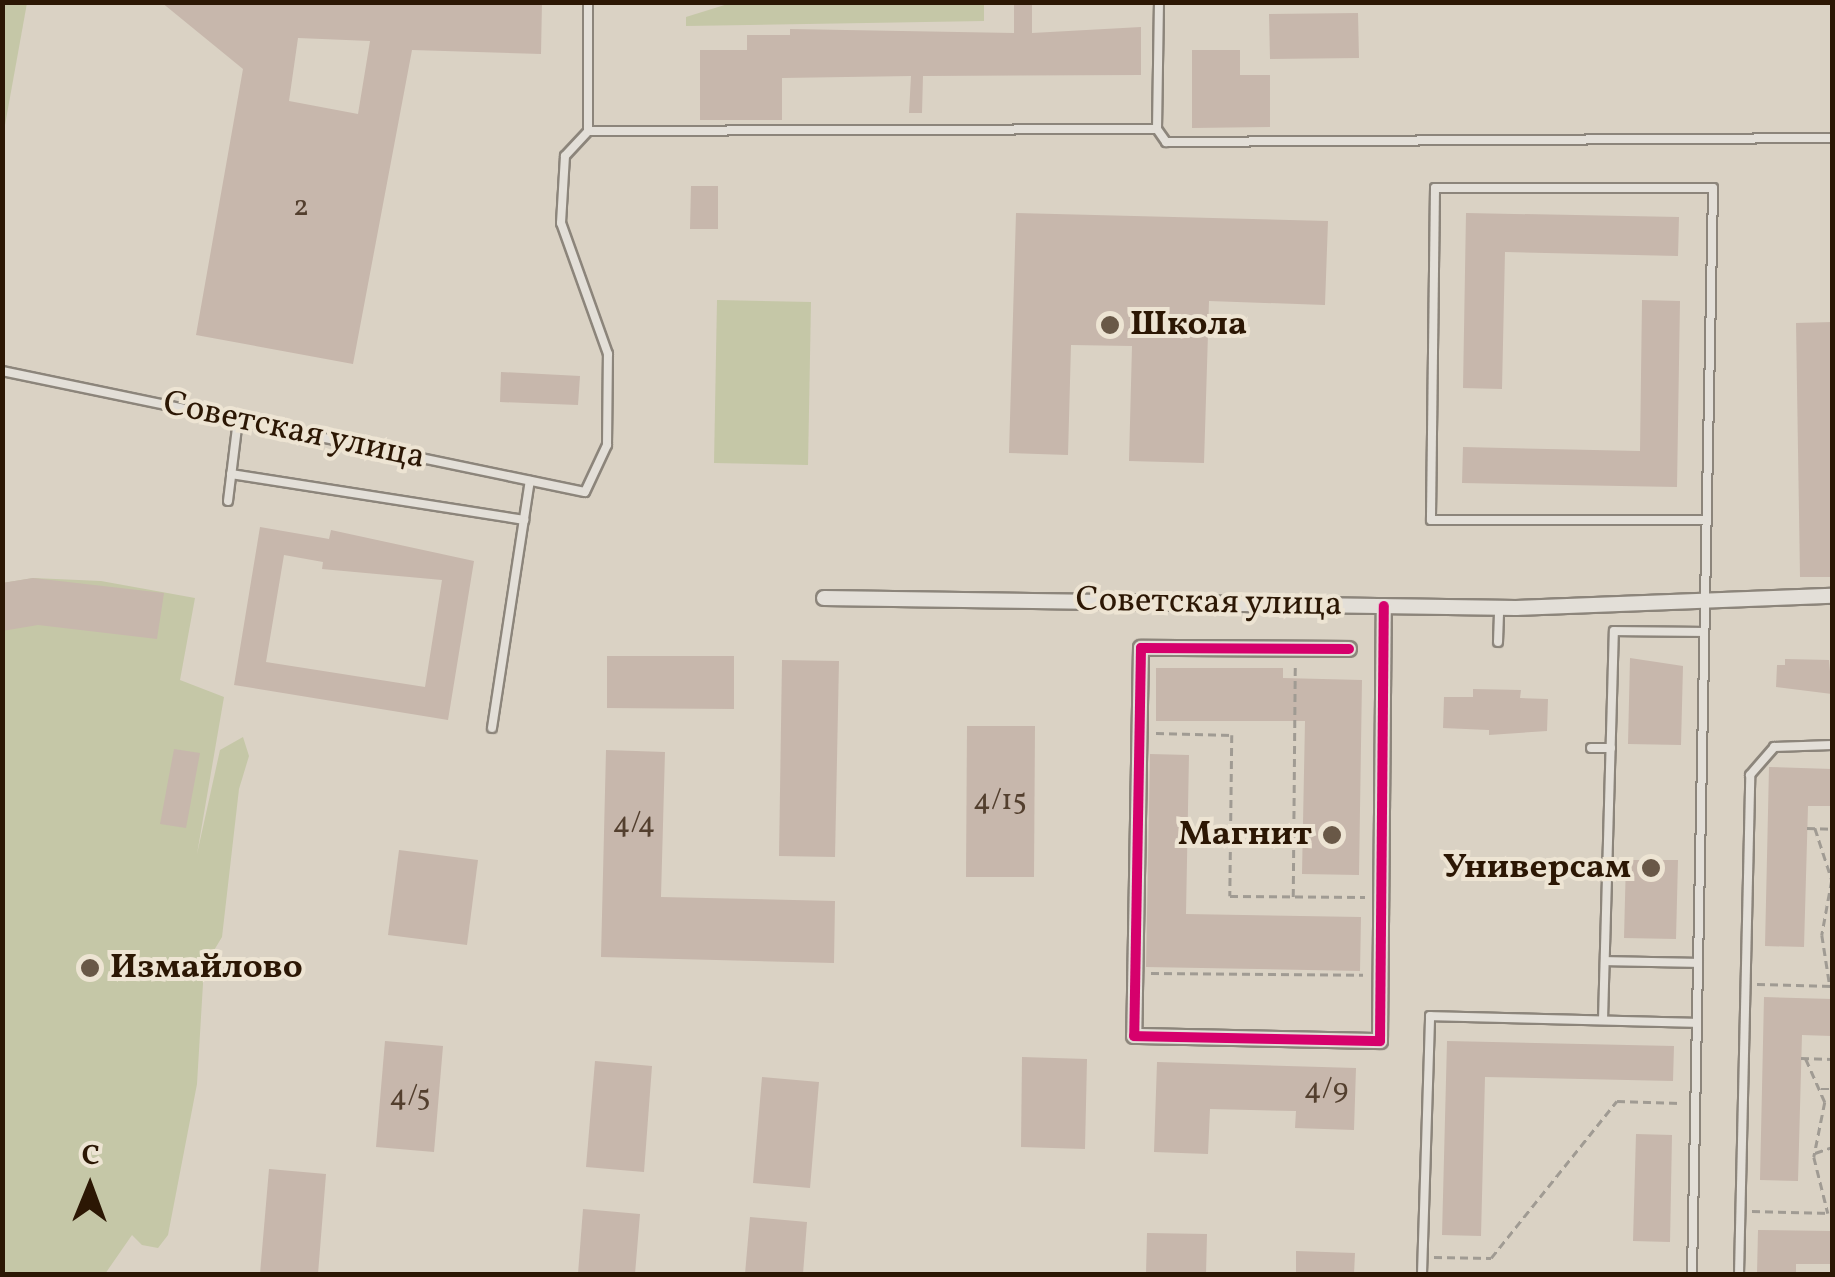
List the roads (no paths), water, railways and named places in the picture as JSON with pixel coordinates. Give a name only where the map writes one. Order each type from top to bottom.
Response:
[{"type":"street","name":"Советская улица","points":[[824,598],[1499,608],[1832,596]]},
{"type":"street","points":[[1350,649],[1141,648],[1132,700],[1140,732],[1134,1036],[1380,1041],[1384,606]]},
{"type":"lane","points":[[588,2],[588,130],[1157,129]]},
{"type":"lane","points":[[1159,2],[1157,129],[1166,142],[1832,138]]},
{"type":"lane","name":"Советская улица","points":[[2,371],[585,492],[607,445],[608,354],[560,223],[565,156],[588,130]]},
{"type":"lane","points":[[1692,1274],[1713,188],[1435,188],[1432,520],[1706,520]]},
{"type":"lane","points":[[228,501],[238,420]]},
{"type":"lane","points":[[231,474],[524,520]]},
{"type":"lane","points":[[492,728],[530,481]]},
{"type":"lane","points":[[1498,642],[1499,608]]},
{"type":"lane","points":[[1603,1020],[1614,631],[1703,632]]},
{"type":"lane","points":[[1739,1274],[1753,768],[1774,747],[1832,745]]},
{"type":"lane","points":[[1591,748],[1611,748]]},
{"type":"lane","points":[[1605,961],[1698,963]]},
{"type":"lane","points":[[1422,1274],[1430,1016],[1697,1022]]},
{"type":"place","name":"Школа","points":[[1110,325]]},
{"type":"place","name":"Магнит","points":[[1332,835]]},
{"type":"place","name":"Универсам","points":[[1651,868]]},
{"type":"place","name":"Измайлово","points":[[90,968]]}]
